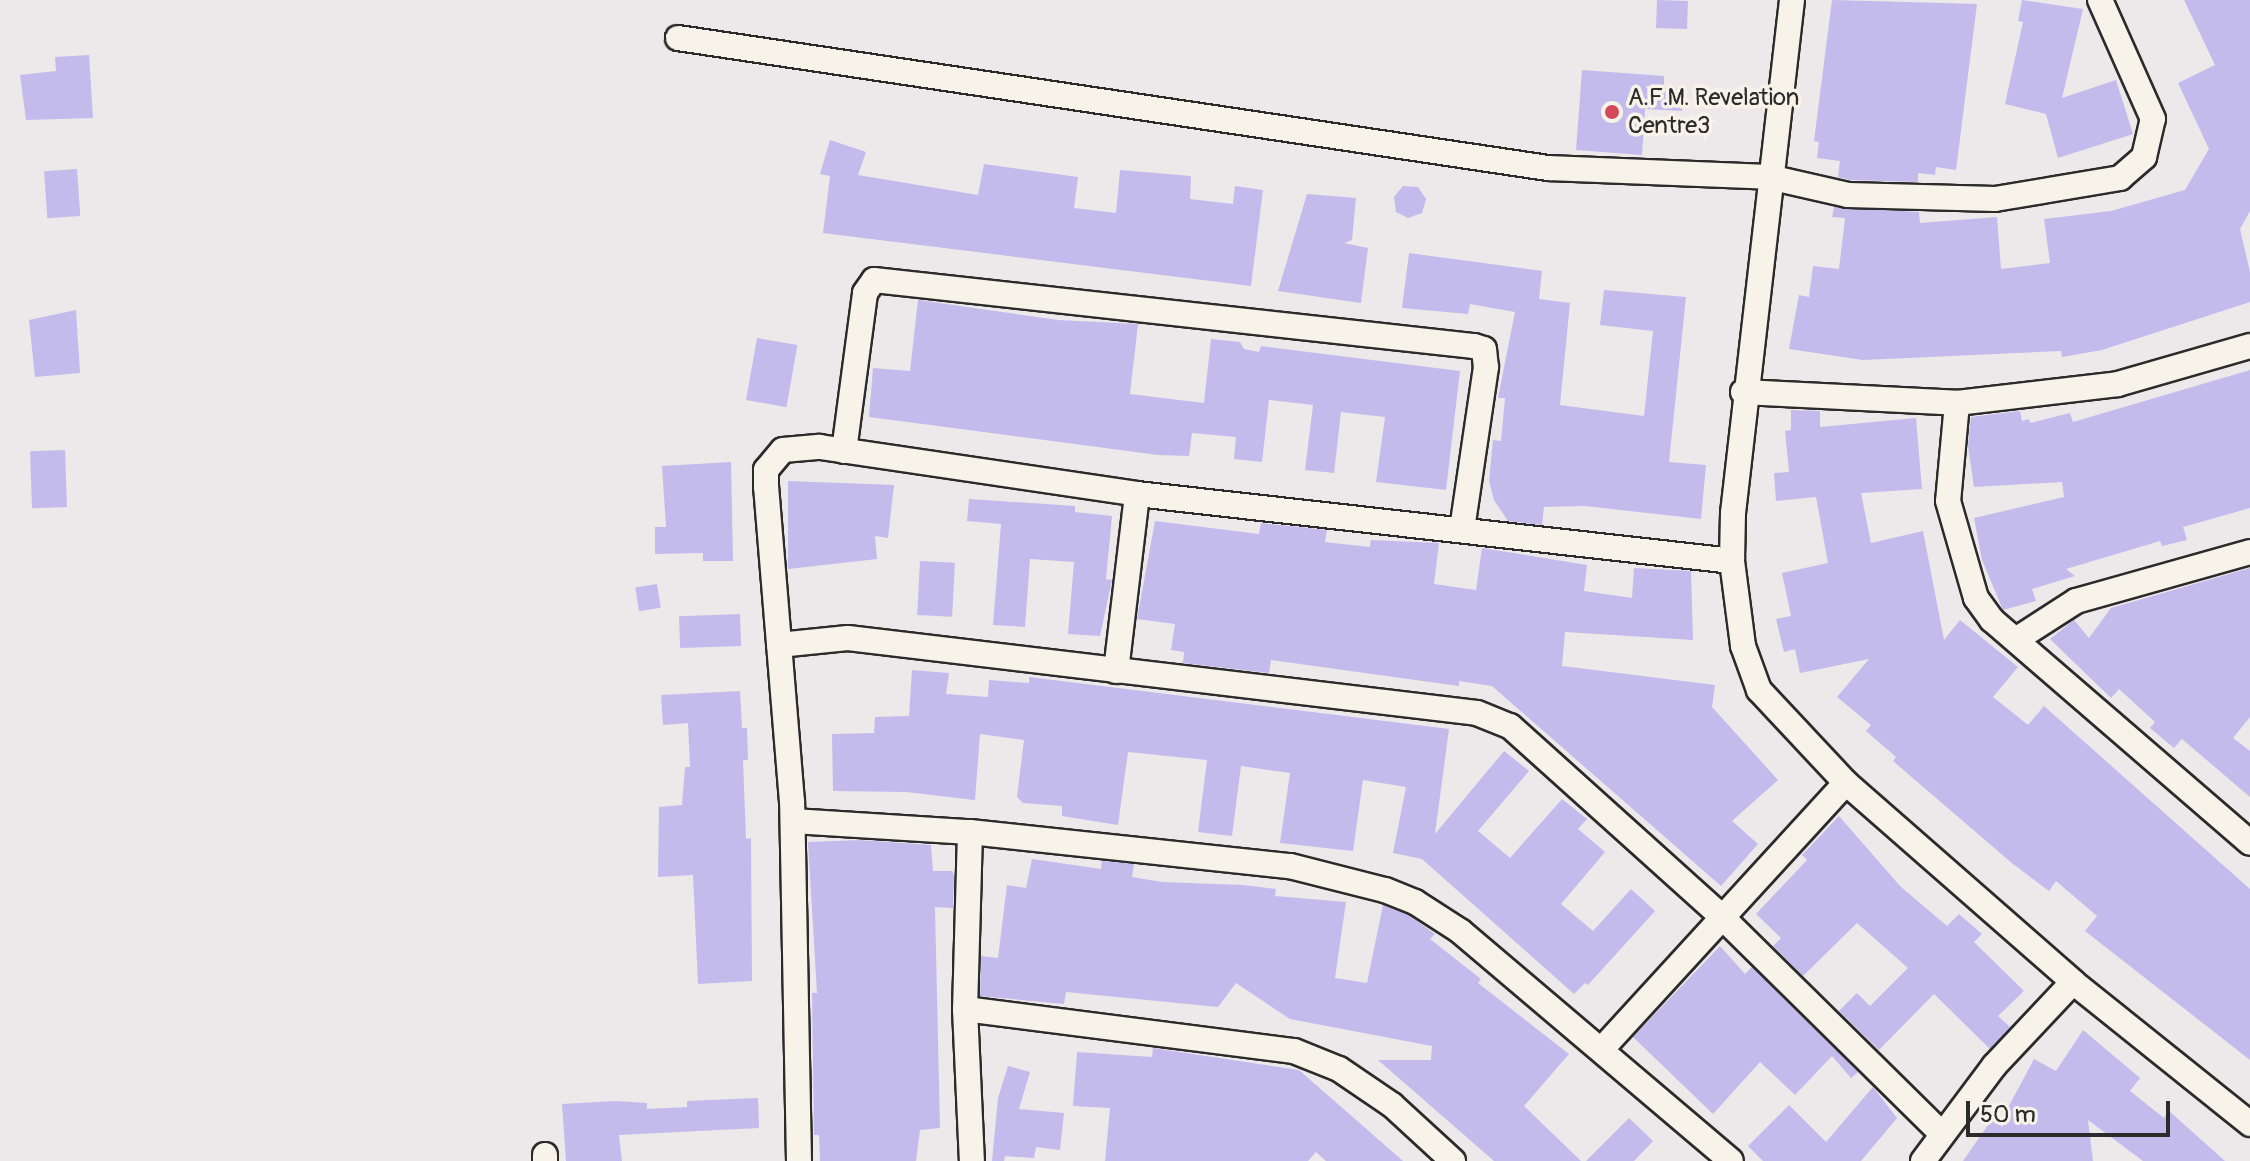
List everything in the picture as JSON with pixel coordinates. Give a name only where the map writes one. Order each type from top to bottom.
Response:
[{"type":"street","points":[[1792,0],[1743,392],[1732,561],[1743,646],[1759,690],[1846,783],[2073,982],[2250,1124]]},
{"type":"street","points":[[678,38],[1548,168],[1769,177],[1848,195],[1995,199],[2086,187],[2132,172],[2151,143],[2153,119],[2100,0]]},
{"type":"street","points":[[844,451],[865,293],[874,280],[1474,346],[1484,349],[1486,367],[1462,529]]},
{"type":"street","points":[[1743,392],[1957,403],[2118,384],[2250,346]]},
{"type":"street","points":[[1957,403],[1948,501],[1964,567],[1976,598],[2017,639],[2250,843]]},
{"type":"street","points":[[799,1161],[793,821],[766,470],[772,458],[796,446],[844,451],[1137,494],[1732,561]]},
{"type":"street","points":[[1116,671],[1137,494]]},
{"type":"street","points":[[2017,639],[2076,601],[2250,552]]},
{"type":"street","points":[[779,645],[848,638],[1477,713],[1510,726],[1722,917],[1941,1133]]},
{"type":"street","points":[[1601,1050],[1846,783]]},
{"type":"street","points":[[793,821],[970,832],[1290,866],[1385,890],[1415,902],[1460,931],[1731,1161]]},
{"type":"street","points":[[970,832],[965,1009],[972,1161]]},
{"type":"street","points":[[1923,1161],[1994,1066],[2073,982]]},
{"type":"street","points":[[965,1009],[1294,1051],[1339,1069],[1392,1105],[1453,1161]]},
{"type":"building","points":[[1657,0],[1688,1],[1687,29],[1656,28]]},
{"type":"building","points":[[1832,0],[1977,4],[1956,170],[1936,167],[1935,175],[1918,173],[1918,182],[1850,180],[1838,177],[1840,161],[1817,158],[1819,142],[1814,141]]},
{"type":"building","points":[[2022,0],[2083,9],[2062,98],[2116,80],[2133,134],[2058,158],[2046,114],[2005,104],[2023,22],[2018,21]]},
{"type":"building","points":[[2184,0],[2250,0],[2250,211],[2240,229],[2250,272],[2250,302],[2102,350],[2062,357],[2061,351],[1863,360],[1789,349],[1799,295],[1809,297],[1813,266],[1839,269],[1845,218],[1832,217],[1834,207],[1919,212],[1920,223],[1997,217],[2001,269],[2050,263],[2044,219],[2111,211],[2185,190],[2209,149],[2178,83],[2215,65]]},
{"type":"building","points":[[89,55],[93,118],[26,120],[20,75],[56,71],[55,57]]},
{"type":"building","name":"A.F.M. Revelation Centre3","points":[[1582,70],[1664,76],[1664,87],[1683,88],[1682,111],[1645,109],[1642,155],[1576,150]]},
{"type":"building","points":[[830,140],[866,152],[858,175],[978,195],[984,164],[1078,177],[1074,208],[1116,213],[1120,170],[1191,176],[1190,199],[1233,204],[1235,186],[1263,190],[1251,286],[823,233],[830,176],[820,174]]},
{"type":"building","points":[[77,169],[80,216],[47,218],[44,171]]},
{"type":"building","points":[[1403,186],[1418,187],[1426,199],[1422,213],[1408,218],[1396,212],[1394,197]]},
{"type":"building","points":[[1307,194],[1356,198],[1352,240],[1344,243],[1368,248],[1361,303],[1278,291]]},
{"type":"building","points":[[1409,253],[1542,271],[1539,299],[1570,303],[1560,405],[1644,416],[1653,331],[1600,325],[1604,290],[1686,297],[1669,462],[1706,465],[1701,519],[1585,506],[1544,507],[1542,525],[1508,521],[1494,500],[1489,481],[1493,440],[1501,441],[1505,398],[1498,398],[1515,312],[1470,304],[1468,314],[1402,308]]},
{"type":"building","points":[[918,300],[1058,320],[1138,324],[1130,394],[1204,403],[1211,339],[1240,342],[1244,349],[1259,352],[1261,346],[1460,371],[1446,490],[1376,482],[1385,417],[1341,412],[1334,473],[1305,470],[1313,405],[1269,400],[1262,462],[1234,459],[1236,437],[1192,433],[1189,456],[1158,455],[869,417],[873,368],[910,371]]},
{"type":"building","points":[[76,310],[80,373],[35,377],[29,320]]},
{"type":"building","points":[[757,338],[797,345],[786,407],[746,400]]},
{"type":"building","points":[[2250,370],[2250,508],[2183,527],[2187,540],[2162,546],[2160,541],[2066,569],[2075,576],[2032,589],[2036,601],[2003,610],[1982,560],[1974,518],[2064,497],[2062,482],[1974,487],[1968,446],[1971,417],[2020,411],[2022,421],[2029,419],[2030,423],[2070,413],[2073,422]]},
{"type":"building","points":[[1791,410],[1820,411],[1820,427],[1916,418],[1922,489],[1861,493],[1871,543],[1923,531],[1944,640],[1960,620],[2018,667],[1993,697],[2028,725],[2044,706],[2250,889],[2250,1060],[2085,931],[2097,916],[2056,881],[2049,891],[1893,761],[1896,757],[1866,731],[1871,725],[1837,697],[1869,659],[1800,673],[1795,649],[1784,652],[1776,619],[1791,616],[1782,573],[1828,563],[1816,497],[1776,501],[1774,473],[1789,472],[1785,431],[1791,430]]},
{"type":"building","points":[[65,450],[67,507],[32,508],[30,451]]},
{"type":"building","points":[[731,462],[733,561],[703,561],[703,553],[655,554],[655,527],[666,527],[662,466]]},
{"type":"building","points":[[788,481],[894,485],[888,538],[875,536],[877,559],[788,569]]},
{"type":"building","points":[[969,499],[1075,506],[1075,512],[1112,516],[1106,579],[1112,580],[1100,636],[1068,634],[1074,562],[1030,559],[1025,627],[993,625],[1001,524],[967,521]]},
{"type":"building","points":[[1155,521],[1259,534],[1261,523],[1327,530],[1325,542],[1370,547],[1371,540],[1439,543],[1434,584],[1476,590],[1482,548],[1587,565],[1584,591],[1632,598],[1634,568],[1691,571],[1693,640],[1565,632],[1562,666],[1715,685],[1712,707],[1778,780],[1732,821],[1758,844],[1721,886],[1492,686],[1459,681],[1459,686],[1271,660],[1269,673],[1183,663],[1184,652],[1171,650],[1175,624],[1137,619]]},
{"type":"building","points":[[920,561],[955,563],[952,617],[917,615]]},
{"type":"building","points":[[2250,568],[2250,717],[2233,738],[2250,751],[2250,797],[2182,739],[2174,748],[2150,728],[2155,722],[2119,689],[2111,698],[2050,639],[2074,620],[2089,638],[2111,608]]},
{"type":"building","points":[[657,584],[661,608],[639,611],[635,587]]},
{"type":"building","points":[[740,614],[741,646],[680,648],[679,616]]},
{"type":"building","points":[[912,670],[949,673],[946,694],[988,697],[989,680],[1029,683],[1029,677],[1449,729],[1435,834],[1504,751],[1529,771],[1478,831],[1510,858],[1562,799],[1587,819],[1578,829],[1605,852],[1561,904],[1593,931],[1631,889],[1655,911],[1588,985],[1585,983],[1574,994],[1422,859],[1393,853],[1406,787],[1363,780],[1353,851],[1280,843],[1290,773],[1241,766],[1232,836],[1198,832],[1207,760],[1128,752],[1118,825],[1062,816],[1062,806],[1023,803],[1017,797],[1024,740],[980,734],[975,800],[906,792],[833,791],[832,734],[874,733],[875,717],[909,716]]},
{"type":"building","points":[[740,691],[742,728],[747,728],[748,760],[743,760],[746,839],[751,838],[752,981],[698,984],[693,875],[658,877],[659,807],[682,805],[685,767],[690,767],[688,723],[663,725],[661,695]]},
{"type":"building","points":[[1839,816],[1900,886],[1947,926],[1959,914],[1982,934],[1974,942],[2024,991],[1998,1016],[2010,1027],[1990,1049],[1934,994],[1879,1050],[1839,1011],[1857,993],[1870,1006],[1908,968],[1857,923],[1803,976],[1773,946],[1781,938],[1756,914],[1807,860],[1802,855]]},
{"type":"building","points":[[859,840],[931,845],[933,871],[952,871],[954,876],[953,908],[935,907],[940,1128],[920,1130],[916,1161],[820,1161],[819,1135],[814,1135],[812,993],[817,993],[808,842]]},
{"type":"building","points":[[1032,859],[1101,869],[1102,861],[1134,864],[1132,877],[1162,882],[1243,885],[1276,889],[1275,896],[1346,902],[1335,978],[1367,983],[1383,905],[1408,915],[1435,934],[1430,939],[1481,979],[1478,983],[1569,1054],[1524,1106],[1581,1161],[1494,1161],[1378,1060],[1431,1060],[1432,1046],[1290,1019],[1236,983],[1218,1007],[1066,992],[1064,1004],[980,996],[981,956],[998,958],[1007,885],[1026,888]]},
{"type":"building","points":[[1720,946],[1745,974],[1752,967],[1858,1072],[1851,1078],[1832,1056],[1795,1095],[1760,1062],[1713,1114],[1633,1037]]},
{"type":"building","points":[[2083,1030],[2140,1078],[2130,1091],[2164,1118],[2169,1111],[2225,1161],[2143,1161],[2088,1120],[2093,1161],[1963,1161],[1995,1115],[2002,1119],[2034,1059],[2056,1071]]},
{"type":"building","points":[[1153,1048],[1299,1070],[1403,1161],[1326,1161],[1316,1152],[1308,1161],[1105,1161],[1110,1108],[1073,1106],[1077,1052],[1152,1057]]},
{"type":"building","points":[[1008,1066],[1030,1072],[1019,1109],[1064,1113],[1060,1150],[1036,1147],[1034,1158],[1005,1156],[1004,1161],[992,1161],[998,1098]]},
{"type":"building","points":[[1873,1087],[1897,1118],[1861,1161],[1763,1161],[1748,1146],[1789,1105],[1826,1142]]},
{"type":"building","points":[[758,1098],[759,1128],[619,1135],[622,1161],[566,1161],[562,1104],[616,1101],[647,1103],[647,1109],[687,1107],[687,1101]]},
{"type":"building","points":[[1629,1118],[1653,1141],[1634,1161],[1586,1161]]},
{"type":"place","name":"A.F.M. Revelation Centre3","points":[[1612,112]]}]
